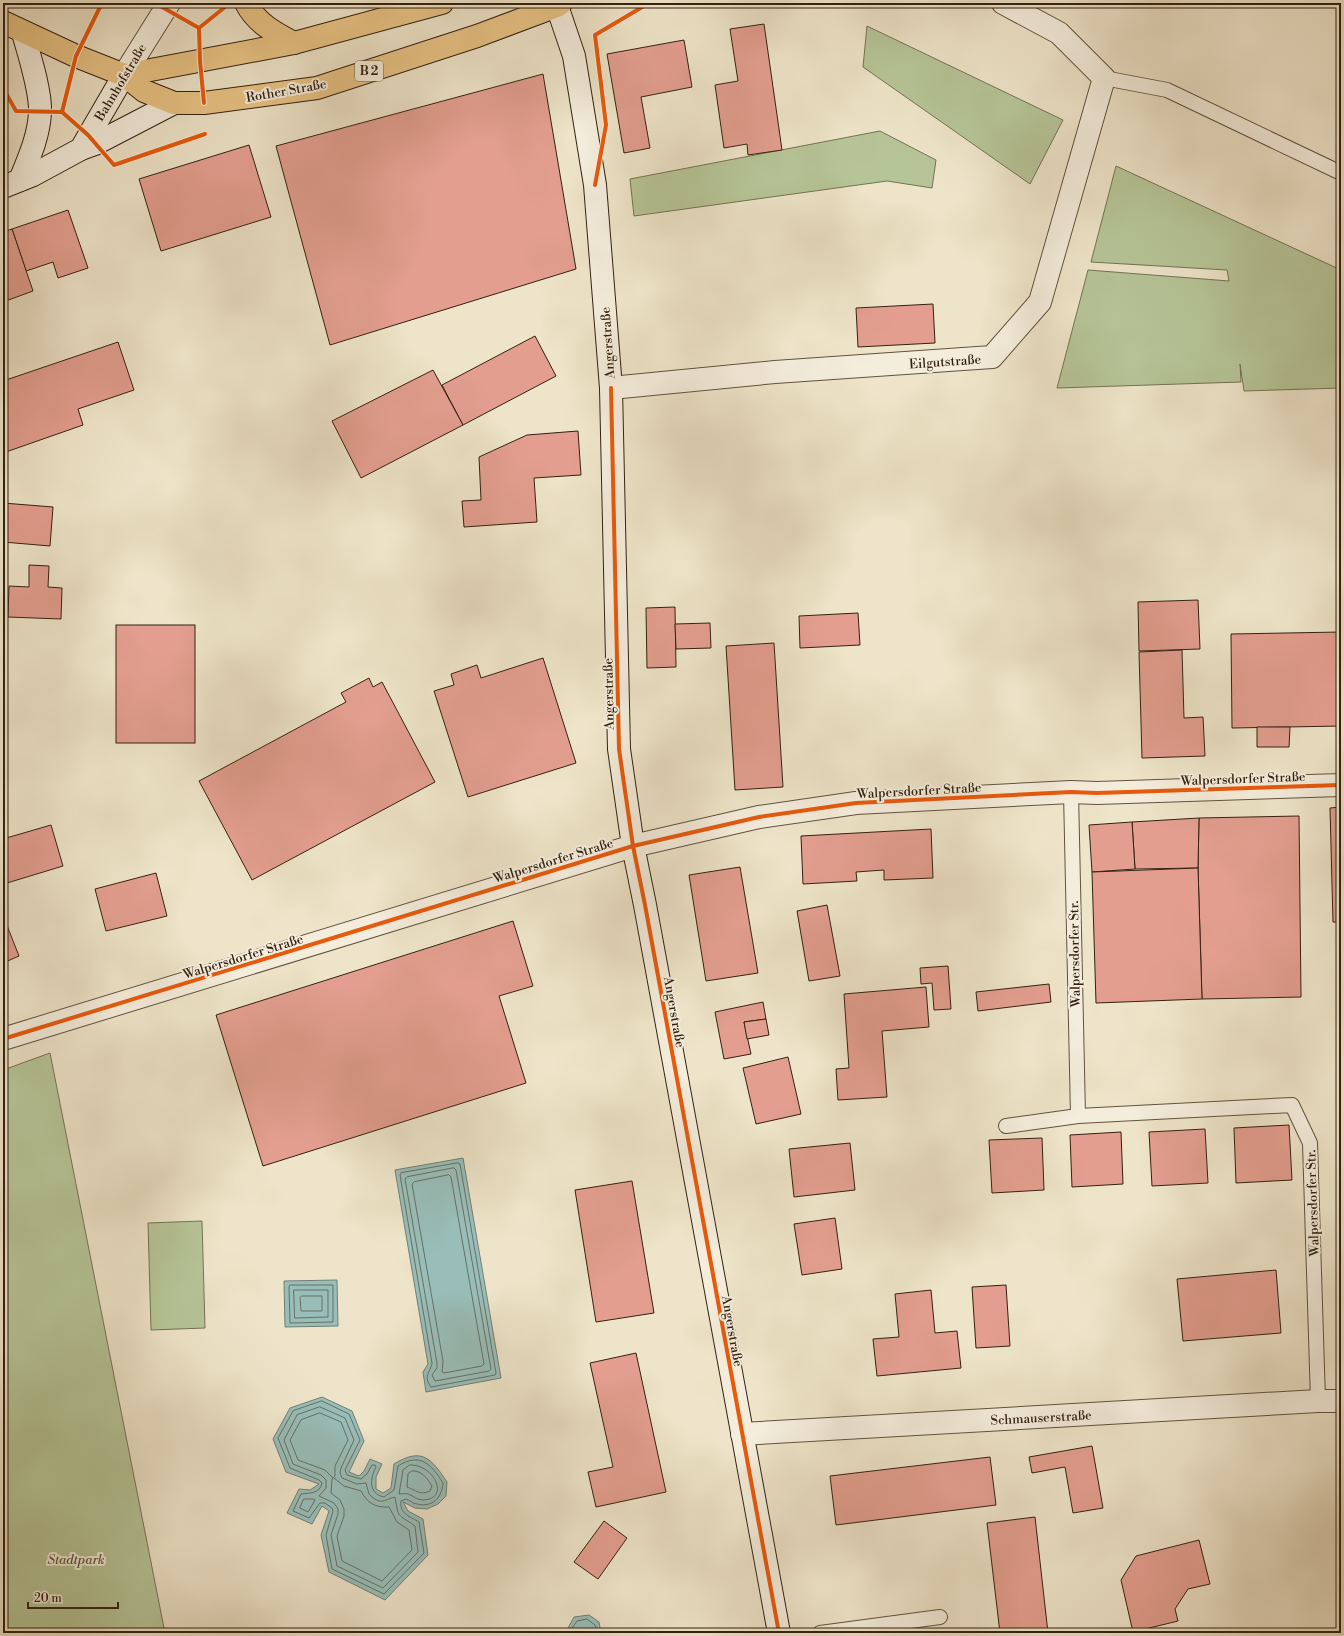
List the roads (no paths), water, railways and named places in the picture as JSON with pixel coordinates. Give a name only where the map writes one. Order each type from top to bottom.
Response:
[{"type":"main road","points":[[246,3],[250,11],[270,31],[294,43]]},
{"type":"main road","points":[[124,75],[294,43],[442,3]]},
{"type":"main road","name":"Rother Straße","points":[[174,103],[204,103],[316,88],[477,36],[558,4]]},
{"type":"main road","points":[[3,22],[124,75],[144,91],[174,103]]},
{"type":"street","name":"Bahnhofstraße","points":[[12,184],[63,160],[81,149],[124,75],[169,3]]},
{"type":"street","points":[[1003,3],[1059,33],[1104,78]]},
{"type":"street","name":"Angerstraße","points":[[558,4],[574,56],[595,185],[611,388],[619,749],[632,846],[645,905],[779,1633]]},
{"type":"street","points":[[12,184],[35,143],[40,112],[39,97],[23,32]]},
{"type":"street","name":"Eilgutstraße","points":[[611,388],[775,372],[992,357],[1040,302],[1104,78]]},
{"type":"street","name":"Rother Straße","points":[[81,149],[95,144],[174,103]]},
{"type":"street","name":"Walpersdorfer Straße","points":[[3,1039],[632,846],[759,817],[856,803],[1071,792],[1097,793],[1341,785]]},
{"type":"street","name":"Schmauserstraße","points":[[742,1434],[1318,1401],[1341,1401]]},
{"type":"lane","points":[[1104,78],[1168,90],[1341,173]]},
{"type":"lane","name":"Walpersdorfer Str.","points":[[1071,792],[1078,1116]]},
{"type":"lane","name":"Walpersdorfer Str.","points":[[1006,1126],[1078,1116],[1292,1105],[1310,1143],[1318,1401]]},
{"type":"lane","points":[[820,1633],[940,1618]]},
{"type":"water","points":[[463,1158],[501,1378],[426,1392],[423,1372],[428,1364],[395,1170]]},
{"type":"water","points":[[337,1280],[338,1326],[285,1327],[284,1281]]},
{"type":"water","points":[[322,1397],[352,1411],[364,1441],[349,1472],[359,1476],[364,1471],[370,1459],[382,1464],[376,1477],[376,1489],[383,1493],[391,1488],[394,1464],[412,1456],[419,1456],[431,1461],[447,1482],[446,1496],[438,1504],[427,1509],[415,1508],[403,1502],[408,1511],[423,1519],[428,1555],[385,1600],[329,1572],[321,1535],[329,1511],[322,1506],[312,1524],[287,1513],[299,1489],[310,1490],[319,1484],[286,1472],[273,1439],[290,1408]]},
{"type":"water","points":[[589,1615],[599,1622],[601,1633],[569,1633],[568,1628],[574,1617]]},
{"type":"park label","name":"Stadtpark","points":[[76,1559]]}]
